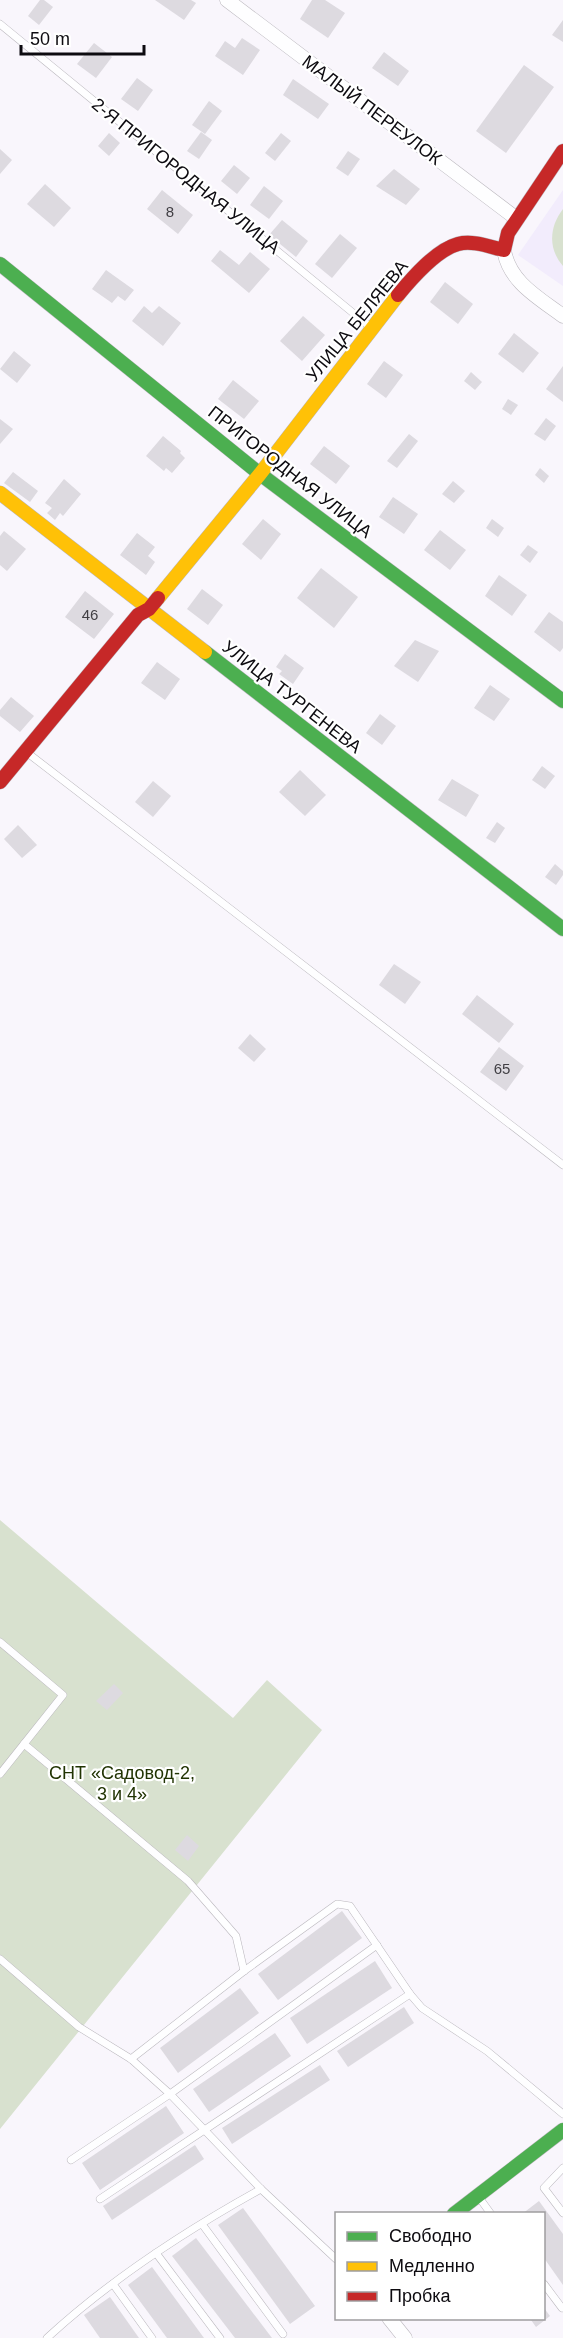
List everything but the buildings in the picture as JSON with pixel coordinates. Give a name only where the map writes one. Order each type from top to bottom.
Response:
[{"type":"street","name":"МАЛЫЙ ПЕРЕУЛОК","points":[[227,0],[517,219]]},
{"type":"street","points":[[563,151],[508,232],[504,250],[509,269],[521,285],[563,316]]},
{"type":"street","name":"УЛИЦА БЕЛЯЕВА","points":[[0,782],[138,615],[149,609],[260,474],[415,274],[438,255],[457,244],[473,243],[504,250]]},
{"type":"street","name":"ПРИГОРОДНАЯ УЛИЦА","points":[[0,264],[260,474],[563,701]]},
{"type":"street","name":"УЛИЦА ТУРГЕНЕВА","points":[[0,493],[563,929]]},
{"type":"street","points":[[457,2212],[563,2130]]},
{"type":"street","points":[[390,2320],[405,2338]]},
{"type":"lane","name":"2-Я ПРИГОРОДНАЯ УЛИЦА","points":[[0,24],[371,328]]},
{"type":"lane","points":[[25,751],[563,1165]]},
{"type":"lane","points":[[0,1642],[63,1695],[0,1774]]},
{"type":"lane","points":[[24,1744],[188,1881],[236,1935],[244,1971]]},
{"type":"lane","points":[[131,2059],[244,1971],[336,1904],[350,1906],[422,2008],[487,2051],[563,2114]]},
{"type":"lane","points":[[71,2160],[170,2094],[377,1945]]},
{"type":"lane","points":[[0,1959],[79,2027],[131,2059],[170,2094],[261,2189],[335,2258]]},
{"type":"lane","points":[[100,2199],[410,1994]]},
{"type":"lane","points":[[563,2168],[544,2188],[563,2213]]},
{"type":"lane","points":[[47,2338],[77,2310],[156,2253],[261,2189]]},
{"type":"lane","points":[[477,2196],[489,2212]]},
{"type":"lane","points":[[202,2224],[283,2334]]},
{"type":"lane","points":[[156,2253],[220,2338]]},
{"type":"lane","points":[[113,2284],[152,2338]]},
{"type":"lane","points":[[545,2287],[562,2308]]},
{"type":"shaded area","points":[[563,190],[563,286],[518,255]]},
{"type":"green space","points":[[563,209],[563,266],[555,252],[552,238],[555,223]]},
{"type":"green space","name":"СНТ «Садовод-2, 3 и 4»","points":[[0,1520],[233,1718],[267,1680],[322,1730],[0,2129]]},
{"type":"traffic: fast","points":[[0,264],[260,474],[563,701]]},
{"type":"traffic: fast","points":[[205,652],[563,929]]},
{"type":"traffic: fast","points":[[457,2212],[563,2130]]},
{"type":"traffic: slow","points":[[158,598],[260,474],[398,295]]},
{"type":"traffic: slow","points":[[0,493],[205,652]]},
{"type":"traffic: jam","points":[[398,295],[425,265],[450,247],[470,243],[504,250],[508,233],[563,151]]},
{"type":"traffic: jam","points":[[0,782],[138,615],[149,609],[158,598]]}]
